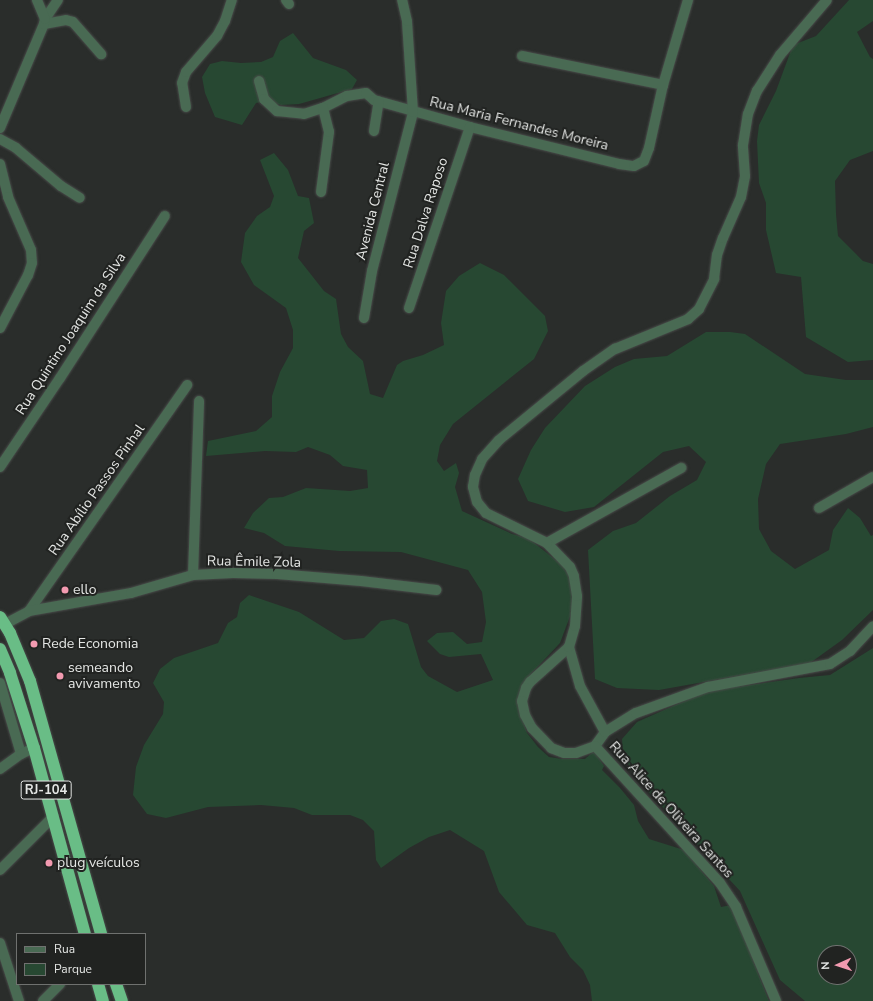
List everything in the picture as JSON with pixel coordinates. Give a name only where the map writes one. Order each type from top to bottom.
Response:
[{"type":"highway","name":"RJ-104","points":[[2,620],[10,633],[30,681],[101,933]]},
{"type":"highway","name":"RJ-104","points":[[2,657],[34,748],[54,816],[85,933]]},
{"type":"highway","points":[[98,985],[103,1001]]},
{"type":"highway","points":[[116,985],[122,1001]]},
{"type":"street","points":[[37,0],[45,22]]},
{"type":"street","points":[[0,128],[45,22],[58,0]]},
{"type":"street","points":[[186,107],[182,83],[186,72],[217,36],[225,21],[232,0]]},
{"type":"street","name":"Rua Maria Fernandes Moreira","points":[[402,0],[405,8],[408,28],[413,112],[619,164],[634,166],[644,161],[649,148],[663,85]]},
{"type":"street","points":[[522,56],[663,85],[688,0]]},
{"type":"street","points":[[827,0],[780,55],[757,91],[748,114],[743,146],[745,176],[741,197],[723,238],[718,255],[714,279],[699,309],[688,319],[616,349],[583,371],[499,440],[482,459],[475,475],[474,487],[477,502],[486,513],[547,543],[570,567],[574,576],[577,596],[575,626],[569,648],[530,682],[526,688],[522,701],[525,715],[532,728],[551,748],[564,754],[576,753],[595,746],[605,732],[636,713],[708,687],[830,664],[850,651],[873,626]]},
{"type":"street","points":[[45,22],[66,20],[73,22],[101,54]]},
{"type":"street","points":[[259,81],[264,99],[277,111],[304,114],[323,108],[347,96],[366,93],[374,100],[413,112]]},
{"type":"street","points":[[374,130],[378,101]]},
{"type":"street","points":[[321,192],[329,132],[323,108]]},
{"type":"street","name":"Avenida Central","points":[[364,318],[372,271],[413,112]]},
{"type":"street","name":"Rua Dalva Raposo","points":[[409,308],[470,127]]},
{"type":"street","points":[[0,139],[16,148],[61,186],[80,198]]},
{"type":"street","points":[[0,164],[8,197],[31,250],[32,263],[28,274],[0,328]]},
{"type":"street","name":"Rua Quintino Joaquim da Silva","points":[[0,467],[60,378],[165,216]]},
{"type":"street","name":"Rua Abílio Passos Pinhal","points":[[29,611],[187,385]]},
{"type":"street","points":[[193,575],[199,401]]},
{"type":"street","points":[[547,543],[681,468]]},
{"type":"street","points":[[819,508],[873,477]]},
{"type":"street","name":"Rua Êmile Zola","points":[[2,620],[29,611],[131,593],[193,575],[233,573],[277,574],[361,581],[436,590]]},
{"type":"street","name":"Rua Alice de Oliveira Santos","points":[[569,648],[580,686],[605,732]]},
{"type":"street","points":[[0,683],[21,754]]},
{"type":"street","name":"Rua Alice de Oliveira Santos","points":[[595,746],[720,883],[736,907],[776,1001]]},
{"type":"street","points":[[0,769],[21,754],[34,748]]},
{"type":"street","points":[[0,870],[54,816]]},
{"type":"street","points":[[0,943],[19,1001]]},
{"type":"street","points":[[43,1001],[59,985]]},
{"type":"green space","points":[[849,0],[873,0],[873,21],[857,32],[870,57],[873,59],[873,151],[850,160],[835,181],[836,214],[838,236],[863,261],[873,264],[873,360],[848,362],[806,337],[801,277],[776,273],[766,230],[766,203],[759,183],[757,141],[759,125],[776,91],[793,45],[816,36]]},
{"type":"green space","points":[[293,33],[313,58],[346,70],[357,80],[352,89],[299,104],[281,105],[268,101],[256,103],[242,125],[215,117],[205,93],[202,77],[210,64],[222,61],[241,63],[261,62],[273,57],[280,41]]},
{"type":"green space","points":[[274,153],[288,170],[298,196],[309,198],[314,223],[304,231],[298,258],[324,291],[336,299],[341,334],[348,347],[363,361],[370,394],[383,398],[397,365],[403,361],[423,355],[444,345],[441,323],[446,291],[459,276],[480,263],[504,275],[545,316],[548,331],[534,359],[453,424],[440,445],[437,461],[444,471],[456,463],[459,473],[455,487],[462,511],[512,534],[528,538],[572,573],[572,611],[560,643],[527,678],[517,703],[527,733],[538,747],[549,757],[562,759],[585,759],[594,751],[604,766],[602,770],[634,805],[638,821],[649,839],[684,850],[714,886],[721,907],[731,905],[769,1001],[592,1001],[590,985],[583,970],[570,957],[555,933],[527,925],[499,892],[484,851],[450,830],[429,837],[409,848],[381,868],[376,860],[374,831],[363,820],[350,815],[312,815],[294,808],[261,805],[208,807],[166,818],[147,814],[133,795],[136,767],[144,745],[163,714],[164,702],[153,683],[160,669],[174,658],[218,643],[228,623],[237,617],[240,603],[249,595],[299,612],[344,640],[364,638],[381,621],[394,619],[408,624],[421,667],[428,676],[457,692],[493,680],[481,654],[449,657],[440,654],[427,641],[437,633],[453,632],[467,644],[482,642],[486,622],[482,592],[468,570],[401,552],[339,551],[285,546],[264,533],[244,528],[253,513],[269,498],[283,497],[306,488],[350,491],[368,488],[367,470],[343,466],[330,455],[308,447],[296,452],[265,451],[206,456],[208,441],[256,431],[272,417],[272,396],[280,372],[293,348],[293,330],[286,308],[254,285],[241,262],[245,233],[257,216],[270,207],[274,196],[260,160]]},
{"type":"green space","points":[[706,332],[730,332],[745,334],[805,374],[846,380],[873,380],[873,427],[846,434],[780,444],[766,464],[758,499],[759,529],[771,551],[795,569],[829,550],[833,530],[848,508],[860,518],[871,536],[873,535],[873,610],[842,640],[810,663],[659,690],[617,688],[595,679],[588,550],[613,531],[636,523],[670,496],[697,480],[706,462],[689,446],[663,452],[594,507],[565,512],[528,501],[518,479],[531,450],[545,428],[585,386],[615,367],[634,359],[667,356]]},
{"type":"green space","points":[[873,648],[873,1001],[805,1001],[780,980],[740,891],[635,777],[623,754],[622,739],[637,722],[707,691],[830,675]]},
{"type":"place","name":"ello","points":[[65,590]]},
{"type":"place","name":"Rede Economia","points":[[34,644]]},
{"type":"place","name":"semeando avivamento","points":[[60,676]]},
{"type":"place","name":"plug veículos","points":[[49,863]]}]
